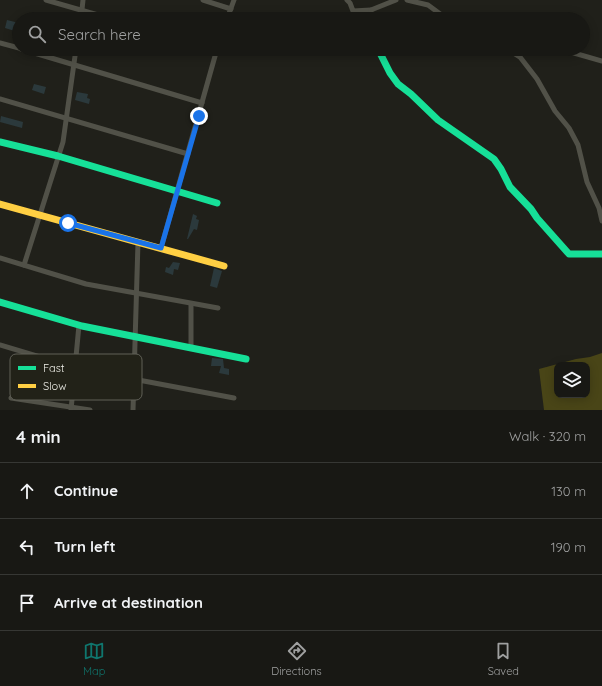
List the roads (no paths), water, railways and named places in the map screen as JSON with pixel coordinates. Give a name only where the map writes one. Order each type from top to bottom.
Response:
[{"type":"street","points":[[46,0],[89,12]]},
{"type":"street","points":[[82,10],[83,0]]},
{"type":"street","points":[[203,0],[231,9]]},
{"type":"street","points":[[230,12],[234,0]]},
{"type":"street","points":[[347,0],[353,11],[371,10],[396,0]]},
{"type":"street","points":[[407,0],[428,6],[437,12]]},
{"type":"street","points":[[0,43],[12,47]]},
{"type":"street","points":[[44,56],[202,103]]},
{"type":"street","points":[[24,265],[63,142],[75,56]]},
{"type":"street","points":[[161,248],[215,56]]},
{"type":"street","points":[[382,56],[390,73],[398,84],[411,94],[438,120],[494,159],[510,187],[531,209],[537,218],[569,254],[602,254]]},
{"type":"street","points":[[518,56],[537,80],[555,111],[569,128],[578,145],[587,182],[599,208],[602,221]]},
{"type":"street","points":[[584,56],[602,61]]},
{"type":"street","points":[[0,99],[188,154]]},
{"type":"street","points":[[0,142],[58,156],[217,203]]},
{"type":"street","points":[[0,204],[224,266]]},
{"type":"street","points":[[135,354],[138,242]]},
{"type":"street","points":[[0,258],[86,284],[218,308]]},
{"type":"street","points":[[0,302],[79,325],[246,359]]},
{"type":"street","points":[[192,304],[192,348]]},
{"type":"street","points":[[76,354],[79,325]]},
{"type":"street","points":[[0,345],[29,354]]},
{"type":"street","points":[[142,381],[234,398]]},
{"type":"street","points":[[23,400],[90,410]]},
{"type":"street","points":[[133,400],[133,410]]}]
